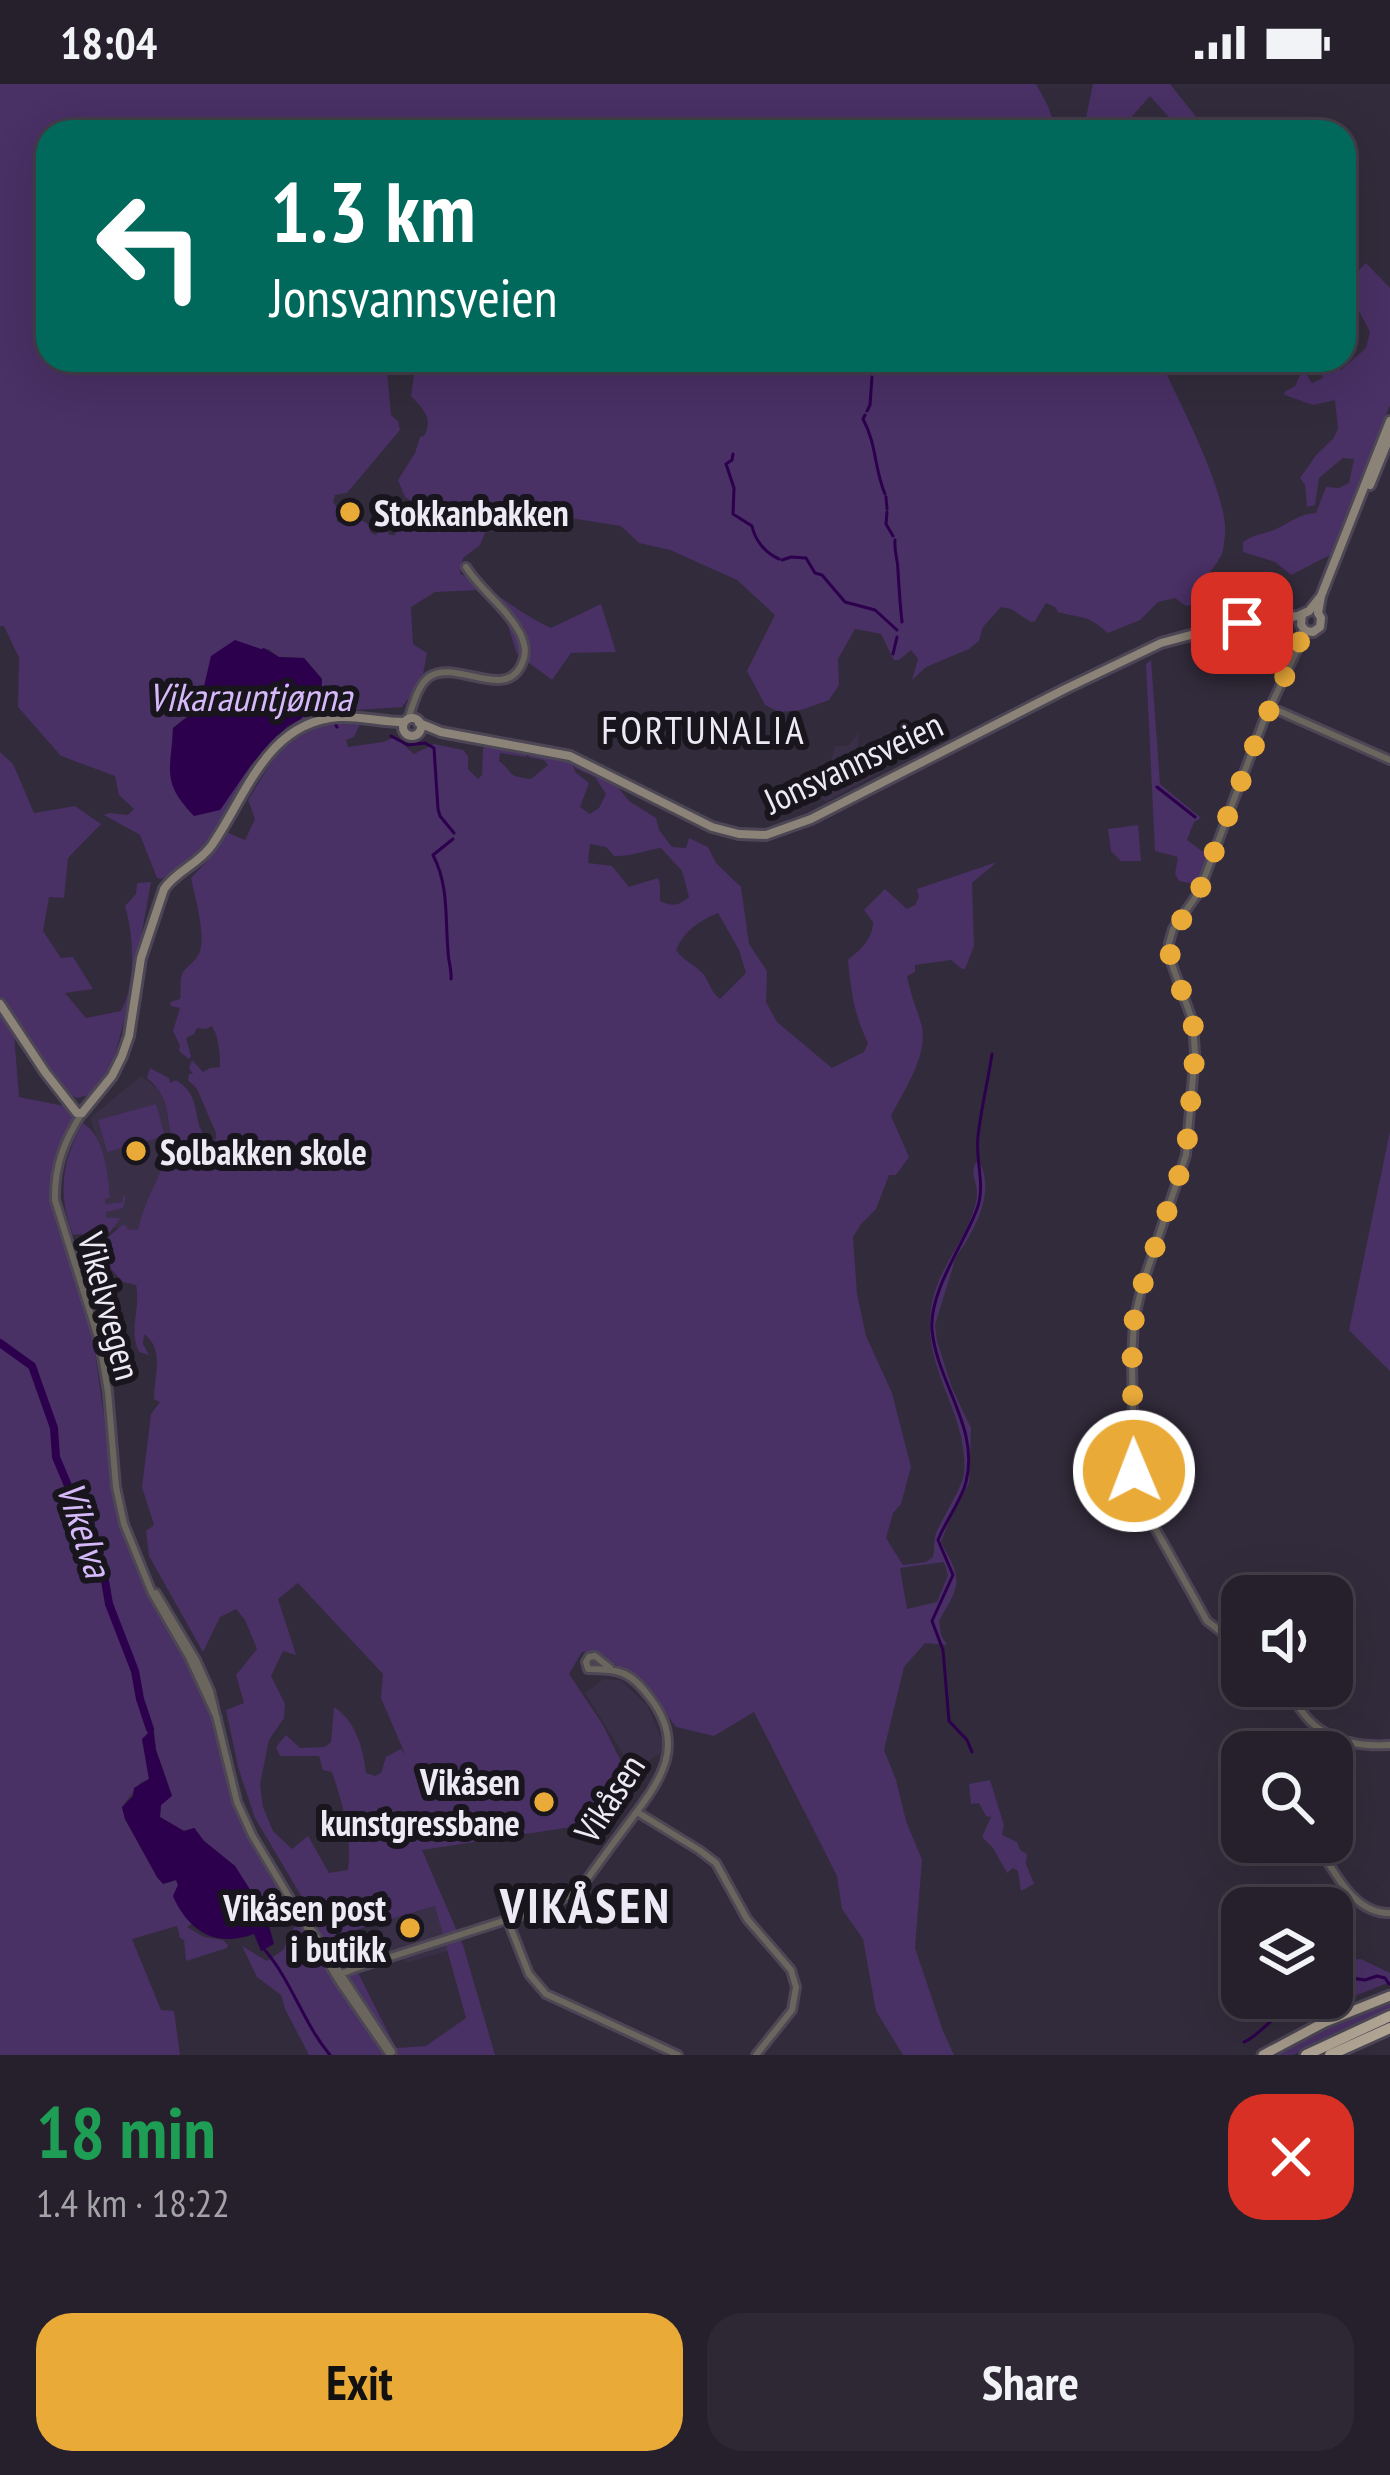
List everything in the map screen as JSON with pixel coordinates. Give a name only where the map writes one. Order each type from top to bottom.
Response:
[{"type":"highway","points":[[1306,2055],[1390,2016]]},
{"type":"highway","points":[[1330,2055],[1390,2028]]},
{"type":"main road","points":[[1308,621],[1388,440],[1390,421]]},
{"type":"main road","name":"Jonsvannsveien","points":[[82,1113],[122,1056],[141,958],[167,884],[204,856],[263,761],[280,740],[303,725],[347,717],[539,749],[575,758],[712,827],[766,835],[811,819],[1161,644],[1228,625],[1308,621]]},
{"type":"main road","points":[[0,1004],[45,1072],[76,1112],[82,1113]]},
{"type":"main road","points":[[1263,2055],[1325,2022],[1390,1996]]},
{"type":"street","points":[[412,725],[423,682],[436,674],[496,680],[512,675],[523,662],[524,644],[514,624],[466,567]]},
{"type":"street","points":[[1221,1629],[1207,1621],[1140,1501],[1134,1471],[1132,1361],[1139,1296],[1189,1134],[1195,1032],[1170,959],[1171,937],[1199,892],[1308,621]]},
{"type":"street","points":[[1270,707],[1390,760]]},
{"type":"street","name":"Vikelvvegen","points":[[82,1113],[59,1158],[56,1206],[98,1333],[117,1492],[129,1539],[217,1718],[241,1811],[260,1850],[392,2055]]},
{"type":"street","name":"Vikåsen","points":[[342,1979],[550,1906],[588,1878],[665,1766],[668,1736],[663,1718],[644,1689],[626,1673],[610,1668]]},
{"type":"street","points":[[1300,1707],[1326,1731]]},
{"type":"street","points":[[1353,1744],[1390,1745]]},
{"type":"street","points":[[637,1812],[711,1859],[747,1919],[791,1970],[796,1987],[792,2010],[756,2055]]},
{"type":"street","points":[[1330,1863],[1358,1903],[1371,1911],[1390,1913]]},
{"type":"street","points":[[508,1921],[529,1974],[546,1994],[679,2055]]},
{"type":"shaded area","points":[[0,84],[1036,84],[1053,120],[36,120],[36,372],[387,372],[391,415],[400,430],[347,493],[335,495],[333,502],[337,522],[361,520],[376,535],[386,530],[395,535],[403,518],[414,518],[418,505],[405,497],[398,480],[428,424],[411,396],[414,372],[1166,372],[1201,448],[1224,518],[1222,554],[1203,582],[1199,603],[1186,606],[1175,598],[1158,602],[1140,620],[1108,633],[1046,603],[1031,622],[1001,607],[983,627],[979,641],[926,667],[912,680],[918,659],[911,650],[894,660],[881,634],[855,629],[838,659],[839,685],[829,700],[779,712],[765,705],[747,671],[775,615],[737,580],[670,550],[639,543],[621,526],[551,515],[485,533],[480,545],[463,558],[460,574],[551,628],[601,604],[616,652],[571,653],[552,680],[517,654],[506,620],[479,590],[435,592],[411,607],[413,644],[427,653],[422,680],[402,707],[328,709],[285,733],[253,768],[202,850],[161,879],[140,835],[104,815],[128,815],[134,809],[119,795],[115,776],[61,756],[18,707],[19,658],[0,626]],"holes":[[[268,649],[279,657],[304,658],[322,679],[313,701],[255,761],[220,810],[172,747],[173,728]]]},
{"type":"shaded area","points":[[1093,84],[1170,84],[1198,120],[1171,120],[1150,96],[1129,120],[1086,120]]},
{"type":"shaded area","points":[[1366,263],[1390,288],[1390,405],[1330,555],[1291,575],[1275,562],[1243,552],[1243,542],[1316,513],[1326,487],[1349,483],[1354,459],[1343,458],[1319,478],[1315,505],[1307,507],[1300,478],[1338,429],[1335,400],[1313,405],[1284,392],[1295,386],[1302,372],[1312,383],[1323,378],[1320,372],[1356,372],[1356,357],[1366,348],[1370,332],[1356,307],[1356,273]]},
{"type":"shaded area","points":[[1151,660],[1160,784],[1201,818],[1194,822],[1187,840],[1210,857],[1199,885],[1179,881],[1175,874],[1178,857],[1155,851],[1146,664]]},
{"type":"shaded area","points":[[330,723],[360,724],[354,737],[346,740],[348,747],[395,737],[414,754],[434,744],[463,750],[468,769],[478,779],[483,748],[490,745],[527,753],[526,757],[500,753],[499,761],[523,778],[531,779],[548,765],[528,757],[532,751],[572,761],[575,772],[589,783],[580,807],[590,814],[606,794],[595,777],[575,768],[576,764],[612,780],[629,801],[656,818],[672,847],[686,848],[689,838],[708,847],[716,863],[741,887],[749,944],[767,971],[766,1002],[777,1022],[832,1068],[864,1052],[868,1043],[854,1003],[848,960],[871,934],[873,922],[864,910],[885,889],[907,909],[919,897],[917,889],[997,862],[972,883],[974,946],[965,969],[951,960],[915,965],[915,972],[907,976],[921,1023],[922,1047],[891,1116],[909,1157],[896,1175],[889,1175],[876,1209],[853,1237],[866,1336],[892,1393],[911,1467],[886,1538],[903,1565],[926,1562],[933,1557],[936,1534],[964,1473],[959,1429],[932,1348],[932,1303],[974,1210],[973,1172],[978,1160],[985,1180],[984,1201],[955,1259],[935,1325],[952,1388],[971,1428],[969,1483],[941,1542],[957,1582],[939,1621],[947,1645],[925,1643],[904,1667],[884,1750],[922,1860],[915,1948],[954,2055],[903,2055],[876,2011],[863,1939],[842,1909],[837,1876],[754,1712],[714,1736],[676,1727],[640,1679],[593,1651],[582,1652],[569,1674],[603,1725],[626,1772],[591,1824],[422,1850],[463,1945],[495,2055],[309,2055],[281,1995],[257,1977],[242,1946],[267,1961],[283,1950],[306,1904],[255,1818],[226,1710],[244,1703],[236,1675],[257,1649],[236,1609],[220,1617],[203,1652],[149,1556],[146,1531],[154,1525],[142,1487],[151,1414],[160,1402],[154,1399],[156,1355],[144,1334],[149,1355],[139,1352],[136,1344],[136,1285],[123,1282],[98,1255],[98,1246],[122,1225],[138,1230],[170,1152],[166,1105],[147,1078],[150,1068],[187,1090],[207,1144],[216,1139],[197,1089],[188,1080],[193,1074],[192,1060],[203,1072],[220,1067],[216,1035],[212,1026],[197,1028],[186,1038],[189,1059],[179,1051],[173,1031],[180,1008],[170,1002],[180,999],[182,974],[201,947],[191,878],[226,832],[245,840],[255,819],[248,800],[264,773],[289,743]],"holes":[[[590,844],[606,847],[614,856],[661,848],[682,871],[689,897],[675,905],[665,903],[660,901],[658,878],[629,887],[612,866],[588,863]],[[718,913],[746,973],[720,999],[704,975],[676,950],[698,923]],[[944,1562],[948,1575],[937,1602],[907,1609],[900,1568]],[[298,1583],[383,1674],[381,1698],[405,1754],[401,1749],[386,1757],[381,1773],[375,1776],[366,1773],[357,1736],[334,1707],[331,1742],[325,1747],[300,1748],[286,1735],[276,1747],[280,1756],[319,1756],[323,1770],[332,1772],[348,1832],[348,1870],[329,1873],[308,1836],[292,1849],[273,1831],[263,1807],[260,1784],[269,1740],[284,1718],[285,1704],[271,1676],[283,1651],[296,1655],[278,1599]],[[435,1906],[466,2018],[426,2046],[396,2048],[339,1935]]]},
{"type":"shaded area","points":[[859,732],[858,748],[885,770],[826,802],[820,797],[835,746],[848,746]]},
{"type":"shaded area","points":[[0,752],[13,764],[34,813],[75,806],[101,824],[68,858],[64,898],[49,897],[43,931],[61,958],[73,957],[93,989],[65,993],[86,1018],[121,1011],[132,959],[125,906],[136,894],[137,883],[151,882],[130,999],[109,1077],[89,1095],[77,1098],[52,1074],[0,997]]},
{"type":"shaded area","points":[[1138,825],[1141,861],[1121,861],[1111,851],[1108,829]]},
{"type":"shaded area","points":[[0,1014],[14,1034],[19,1097],[69,1107],[74,1120],[56,1151],[50,1190],[56,1224],[92,1329],[118,1521],[139,1576],[197,1680],[236,1813],[289,1903],[277,1907],[278,1916],[272,1919],[272,1912],[256,1899],[235,1866],[195,1828],[184,1831],[160,1817],[161,1805],[172,1795],[154,1729],[142,1739],[149,1779],[140,1783],[122,1807],[125,1819],[157,1877],[163,1884],[176,1880],[173,1896],[192,1924],[187,1927],[228,1945],[186,1961],[177,1926],[132,1939],[161,2010],[174,2011],[180,2055],[0,2055]]},
{"type":"shaded area","name":"Solbakken skole","points":[[141,1076],[163,1093],[173,1146],[138,1233],[103,1225],[103,1157],[90,1118]]},
{"type":"shaded area","points":[[156,1104],[165,1136],[107,1152],[98,1120]]},
{"type":"shaded area","points":[[83,1123],[96,1137],[104,1157],[110,1198],[105,1204],[123,1202],[126,1196],[123,1208],[106,1212],[106,1218],[121,1218],[87,1247],[82,1234],[73,1235],[64,1191],[66,1164]]},
{"type":"shaded area","points":[[1390,1131],[1390,1371],[1349,1330]]},
{"type":"shaded area","points":[[603,1679],[620,1680],[647,1705],[663,1742],[661,1753],[633,1770],[585,1693]]},
{"type":"shaded area","points":[[990,1780],[1004,1825],[1002,1835],[1027,1854],[1034,1884],[1021,1891],[1018,1871],[1013,1868],[1007,1873],[982,1837],[991,1817],[979,1803],[971,1804],[969,1784]]},
{"type":"shaded area","points":[[436,1906],[448,1951],[409,1962],[384,1954],[377,1924]]},
{"type":"shaded area","points":[[1353,1959],[1390,1973],[1390,1982],[1353,1997]]},
{"type":"shaded area","points":[[1390,1999],[1390,2009],[1293,2055],[1268,2055],[1343,2019],[1353,2019],[1353,2015]]},
{"type":"water","name":"Vikarauntjønna","points":[[235,640],[279,657],[304,658],[322,679],[321,698],[275,738],[220,810],[194,816],[172,784],[173,728],[199,708],[211,656]]},
{"type":"water","points":[[153,1728],[172,1796],[161,1805],[160,1817],[184,1831],[194,1828],[235,1866],[256,1899],[272,1912],[268,1922],[274,1944],[261,1951],[254,1934],[216,1938],[196,1928],[173,1896],[176,1880],[163,1884],[157,1877],[125,1819],[122,1807],[134,1788],[149,1779],[142,1739]]},
{"type":"waterway","points":[[867,411],[872,377]]},
{"type":"waterway","points":[[865,415],[885,494]]},
{"type":"waterway","points":[[733,454],[726,464],[734,488],[733,514],[752,526],[761,546],[779,559]]},
{"type":"waterway","points":[[886,497],[887,509]]},
{"type":"waterway","points":[[887,512],[886,524],[893,536]]},
{"type":"waterway","points":[[895,540],[902,622]]},
{"type":"waterway","points":[[782,560],[806,558],[845,602],[875,610],[897,630]]},
{"type":"waterway","points":[[893,654],[897,637]]},
{"type":"waterway","points":[[321,698],[332,713]]},
{"type":"waterway","points":[[335,723],[337,727]]},
{"type":"waterway","points":[[391,736],[408,745],[425,743],[434,748],[438,809],[454,833]]},
{"type":"waterway","points":[[1157,787],[1195,817]]},
{"type":"waterway","points":[[451,979],[444,890],[433,855],[453,839]]},
{"type":"waterway","points":[[972,1752],[949,1721],[943,1650],[932,1621],[953,1575],[938,1540],[964,1489],[969,1462],[963,1424],[941,1369],[932,1330],[941,1284],[980,1200],[978,1136],[992,1054]]},
{"type":"waterway","name":"Vikelva","points":[[0,1343],[32,1366],[54,1428],[56,1457],[103,1569],[109,1604],[135,1671],[150,1729]]},
{"type":"waterway","name":"Vikelva","points":[[264,1949],[330,2055]]},
{"type":"waterway","points":[[1353,1978],[1377,1976],[1389,1984]]},
{"type":"waterway","points":[[1244,2042],[1273,2019]]},
{"type":"place","name":"Stokkanbakken","points":[[350,512]]},
{"type":"place","name":"Solbakken skole","points":[[136,1151]]},
{"type":"place","name":"Vikåsen kunstgressbane","points":[[544,1802]]},
{"type":"place","name":"Vikåsen post i butikk","points":[[410,1928]]},
{"type":"district","name":"FORTUNALIA","points":[[704,729]]},
{"type":"district","name":"VIKÅSEN","points":[[586,1905]]},
{"type":"route","points":[[1134,1471],[1134,1321],[1186,1154],[1195,1054],[1193,1022],[1169,944],[1173,929],[1199,892],[1303,628],[1282,620],[1242,623]]}]
